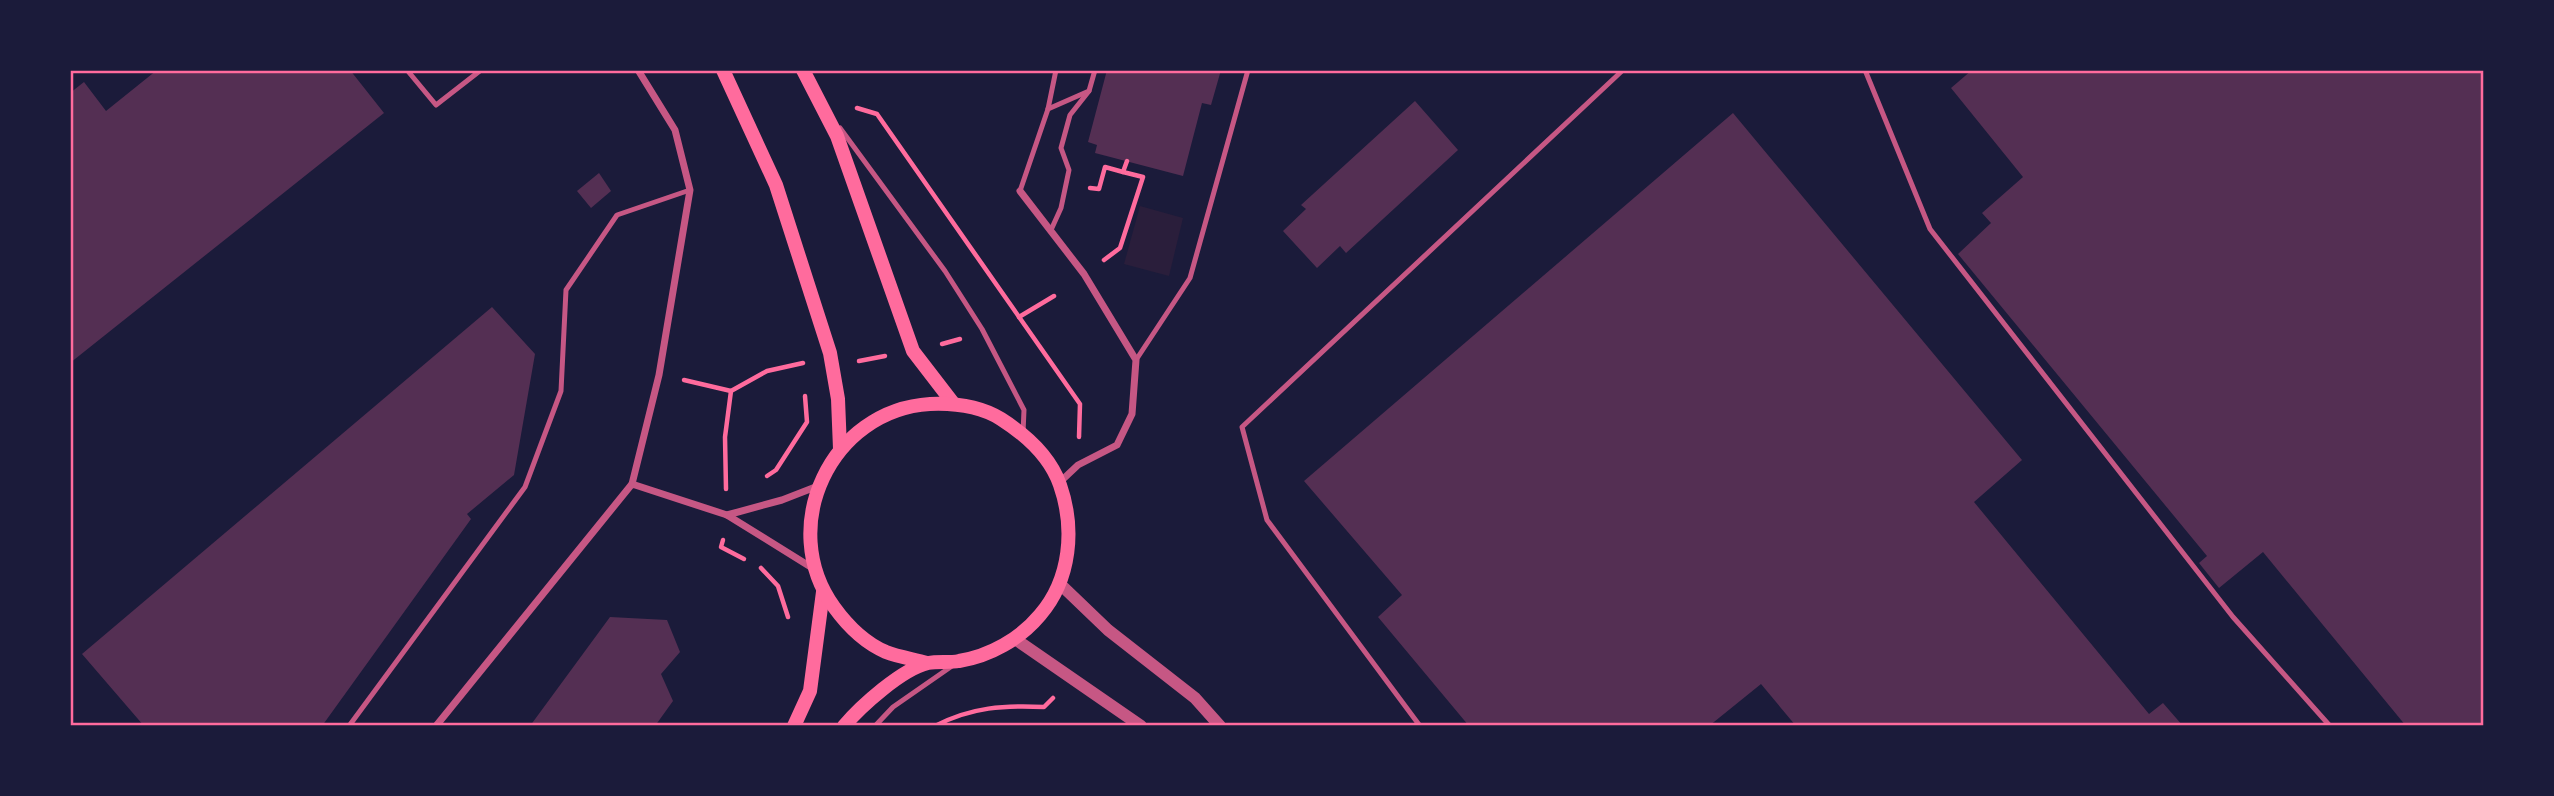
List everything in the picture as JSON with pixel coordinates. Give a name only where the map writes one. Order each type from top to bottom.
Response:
[{"type":"main road","points":[[723,70],[776,185],[830,353],[838,399],[840,449]]},
{"type":"main road","points":[[803,70],[837,136],[913,351],[953,403]]},
{"type":"main road","points":[[953,403],[990,413],[1023,433],[1044,456],[1059,482],[1068,516],[1069,550],[1059,583],[1041,614],[1015,639],[988,654],[958,662],[927,663],[885,651],[848,627],[823,592],[814,569],[809,527],[818,486],[840,449],[871,421],[910,405],[953,403]]},
{"type":"main road","points":[[794,726],[810,691],[823,592]]},
{"type":"main road","points":[[844,726],[886,686],[927,663]]},
{"type":"street","points":[[436,726],[632,484],[659,375],[690,190],[676,130],[638,70]]},
{"type":"street","points":[[1020,191],[1084,274],[1136,360],[1132,414],[1117,445],[1078,465],[1059,482]]},
{"type":"street","points":[[632,484],[727,515],[814,569]]},
{"type":"street","points":[[727,515],[782,500],[818,486]]},
{"type":"street","points":[[1059,583],[1108,630],[1195,698],[1220,726]]},
{"type":"street","points":[[1015,639],[1140,726]]},
{"type":"lane","points":[[407,70],[436,106],[481,70]]},
{"type":"lane","points":[[1020,191],[1048,109],[1056,70]]},
{"type":"lane","points":[[1051,230],[1061,208],[1069,170],[1061,148],[1070,115],[1089,91],[1095,70]]},
{"type":"lane","points":[[1136,360],[1190,278],[1248,70]]},
{"type":"lane","points":[[1420,726],[1267,520],[1242,427],[1623,70]]},
{"type":"lane","points":[[1866,70],[1930,229],[2233,617],[2330,726]]},
{"type":"lane","points":[[1048,109],[1089,91]]},
{"type":"lane","points":[[816,96],[945,271],[982,329],[1024,410],[1023,433]]},
{"type":"lane","points":[[349,726],[526,487],[561,391],[566,290],[617,215],[690,190]]},
{"type":"lane","points":[[875,726],[893,707],[958,662]]},
{"type":"path","points":[[1123,172],[1127,161]]},
{"type":"path","points":[[1087,187],[1099,190],[1105,167],[1143,177],[1120,248],[1100,263]]},
{"type":"path","points":[[1019,317],[1054,296]]},
{"type":"path","points":[[680,379],[731,391],[767,371],[804,363]]},
{"type":"path","points":[[731,391],[725,437],[727,515],[721,547],[760,567],[778,586],[788,610],[789,629]]},
{"type":"shaded area","points":[[1140,206],[1183,218],[1169,276],[1124,264]]},
{"type":"building","points":[[157,70],[350,70],[384,113],[70,363],[70,93],[84,82],[106,111]]},
{"type":"building","points":[[1107,70],[1221,70],[1211,105],[1202,103],[1183,176],[1095,153],[1097,145],[1088,142]]},
{"type":"building","points":[[1972,70],[2484,70],[2484,726],[2406,726],[2263,552],[2219,588],[2199,563],[2207,556],[1958,254],[1991,223],[1982,213],[2023,177],[1951,88]]},
{"type":"building","points":[[1415,101],[1458,150],[1346,253],[1340,246],[1317,268],[1283,231],[1306,209],[1301,205]]},
{"type":"building","points":[[1733,113],[2022,460],[1974,502],[2149,714],[2163,703],[2183,726],[1796,726],[1761,684],[1709,726],[1469,726],[1378,617],[1402,595],[1304,481]]},
{"type":"building","points":[[599,173],[611,191],[591,208],[577,191]]},
{"type":"building","points":[[492,307],[535,354],[514,475],[467,514],[471,519],[322,726],[144,726],[82,654]]},
{"type":"building","points":[[610,617],[667,620],[680,652],[661,674],[673,701],[655,726],[530,726]]}]
